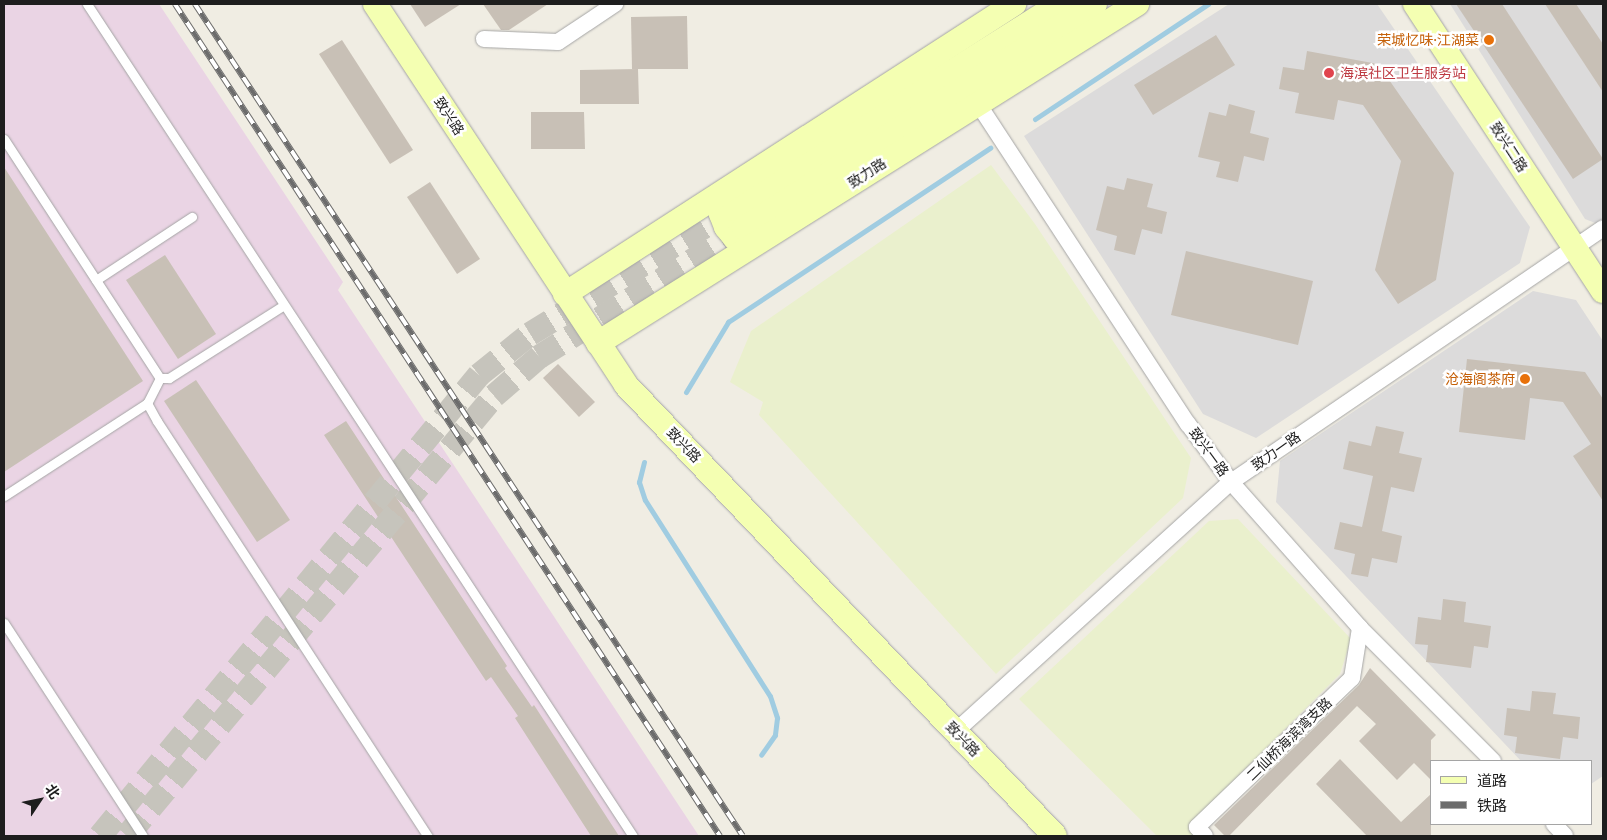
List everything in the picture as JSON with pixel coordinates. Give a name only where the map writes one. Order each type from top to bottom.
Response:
[{"type":"street","name":"致兴路","points":[[376,4],[626,385],[1055,836]]},
{"type":"street","points":[[484,39],[558,42],[615,4]]},
{"type":"street","name":"致力路","points":[[598,343],[739,218],[1014,4]]},
{"type":"street","name":"致力路","points":[[739,218],[1060,4]]},
{"type":"street","name":"致力路","points":[[739,218],[1095,4]]},
{"type":"street","name":"致力路","points":[[565,294],[739,218],[977,102],[1137,4]]},
{"type":"street","name":"致兴二路","points":[[1414,4],[1603,291]]},
{"type":"street","name":"致兴一路","points":[[977,102],[1188,424],[1230,482],[1360,628],[1492,760]]},
{"type":"street","name":"致力一路","points":[[956,731],[1230,482],[1603,228]]},
{"type":"street","name":"二仙桥海滨湾支路","points":[[1205,836],[1197,827],[1352,678],[1360,628]]},
{"type":"street","points":[[1555,825],[1565,836]]},
{"type":"lane","points":[[87,4],[633,836]]},
{"type":"lane","points":[[4,139],[160,378]]},
{"type":"lane","points":[[96,280],[192,217]]},
{"type":"lane","points":[[160,378],[169,378],[284,305]]},
{"type":"lane","points":[[4,496],[147,403],[160,378]]},
{"type":"lane","points":[[147,403],[428,836]]},
{"type":"lane","points":[[4,623],[143,836]]},
{"type":"shaded area","points":[[4,4],[159,4],[343,282],[338,290],[699,836],[4,836]]},
{"type":"shaded area","points":[[1229,4],[1377,4],[1530,227],[1520,263],[1256,438],[1203,414],[1024,136]]},
{"type":"shaded area","points":[[1450,4],[1603,4],[1603,226],[1585,219]]},
{"type":"shaded area","points":[[1533,291],[1576,300],[1603,341],[1603,776],[1592,783],[1592,760],[1520,760],[1276,502],[1280,461]]},
{"type":"green space","points":[[991,165],[1035,224],[1191,458],[1183,498],[996,674],[759,415],[763,402],[730,382],[751,331]]},
{"type":"green space","points":[[1238,519],[1351,639],[1340,674],[1188,826],[1196,836],[1157,836],[1019,699],[1209,521]]},
{"type":"building","points":[[410,4],[461,4],[425,27]]},
{"type":"building","points":[[483,4],[548,4],[509,30],[501,30]]},
{"type":"building","points":[[1456,4],[1502,4],[1603,159],[1573,179]]},
{"type":"building","points":[[1545,4],[1576,4],[1603,44],[1603,92]]},
{"type":"building","points":[[687,16],[688,69],[632,69],[631,17]]},
{"type":"building","points":[[1216,35],[1235,65],[1153,115],[1134,85]]},
{"type":"building","points":[[342,40],[413,150],[390,164],[319,54]]},
{"type":"building","points":[[1307,51],[1378,64],[1454,173],[1436,280],[1398,304],[1375,270],[1401,161],[1363,105],[1338,100],[1334,120],[1295,113],[1299,93],[1279,89],[1283,67],[1304,70]]},
{"type":"building","points":[[638,69],[639,104],[580,104],[580,70]]},
{"type":"building","points":[[1229,104],[1255,111],[1250,133],[1269,138],[1264,161],[1244,156],[1238,182],[1216,177],[1220,162],[1198,157],[1209,112],[1226,116]]},
{"type":"building","points":[[531,112],[584,112],[585,149],[531,149]]},
{"type":"building","points":[[4,167],[143,381],[4,472]]},
{"type":"building","points":[[1127,178],[1153,184],[1147,207],[1167,212],[1162,234],[1142,229],[1135,255],[1114,250],[1117,236],[1096,230],[1107,186],[1124,190]]},
{"type":"building","points":[[430,182],[480,259],[457,274],[407,197]]},
{"type":"building","points":[[1186,251],[1313,281],[1298,345],[1171,315]]},
{"type":"building","points":[[165,255],[216,334],[178,359],[126,280]]},
{"type":"building","points":[[1467,359],[1585,372],[1603,399],[1603,501],[1573,456],[1591,444],[1563,402],[1530,398],[1525,440],[1459,432]]},
{"type":"building","points":[[558,364],[595,402],[579,417],[543,378]]},
{"type":"building","points":[[196,380],[290,520],[257,542],[164,401]]},
{"type":"building","points":[[346,421],[507,666],[505,668],[532,707],[534,705],[619,836],[591,836],[515,718],[518,716],[491,677],[486,681],[324,435]]},
{"type":"building","points":[[1376,426],[1404,432],[1399,453],[1422,458],[1414,492],[1391,487],[1382,531],[1402,536],[1397,563],[1372,558],[1368,577],[1351,574],[1355,554],[1334,549],[1340,522],[1362,527],[1373,476],[1343,469],[1349,441],[1371,446]]},
{"type":"building","points":[[1443,599],[1466,602],[1464,622],[1491,626],[1488,648],[1474,646],[1471,668],[1426,662],[1428,645],[1415,644],[1418,617],[1441,620]]},
{"type":"building","points":[[1370,668],[1436,735],[1431,740],[1430,779],[1414,763],[1397,780],[1359,741],[1376,724],[1357,706],[1229,836],[1225,836],[1214,825],[1359,685]]},
{"type":"building","points":[[1532,691],[1556,693],[1553,714],[1580,717],[1578,739],[1563,737],[1560,759],[1515,753],[1517,737],[1504,735],[1507,708],[1530,711]]},
{"type":"building","points":[[1340,759],[1401,822],[1430,795],[1431,836],[1367,836],[1316,784]]},
{"type":"waterway","points":[[1035,119],[1208,4]]},
{"type":"waterway","points":[[686,392],[728,322],[990,148]]},
{"type":"waterway","points":[[644,462],[639,482],[645,500],[770,696],[777,718],[775,735],[761,755]]},
{"type":"tunnel","points":[[100,836],[479,375],[530,334],[733,209]]},
{"type":"tunnel","points":[[127,836],[494,396],[539,357],[744,228]]},
{"type":"railway","points":[[175,4],[720,836]]},
{"type":"railway","points":[[195,4],[743,836]]},
{"type":"place","name":"荣城忆味·江湖菜","points":[[1489,40]]},
{"type":"place","name":"海滨社区卫生服务站","points":[[1329,73]]},
{"type":"place","name":"沧海阁茶府","points":[[1525,379]]}]
